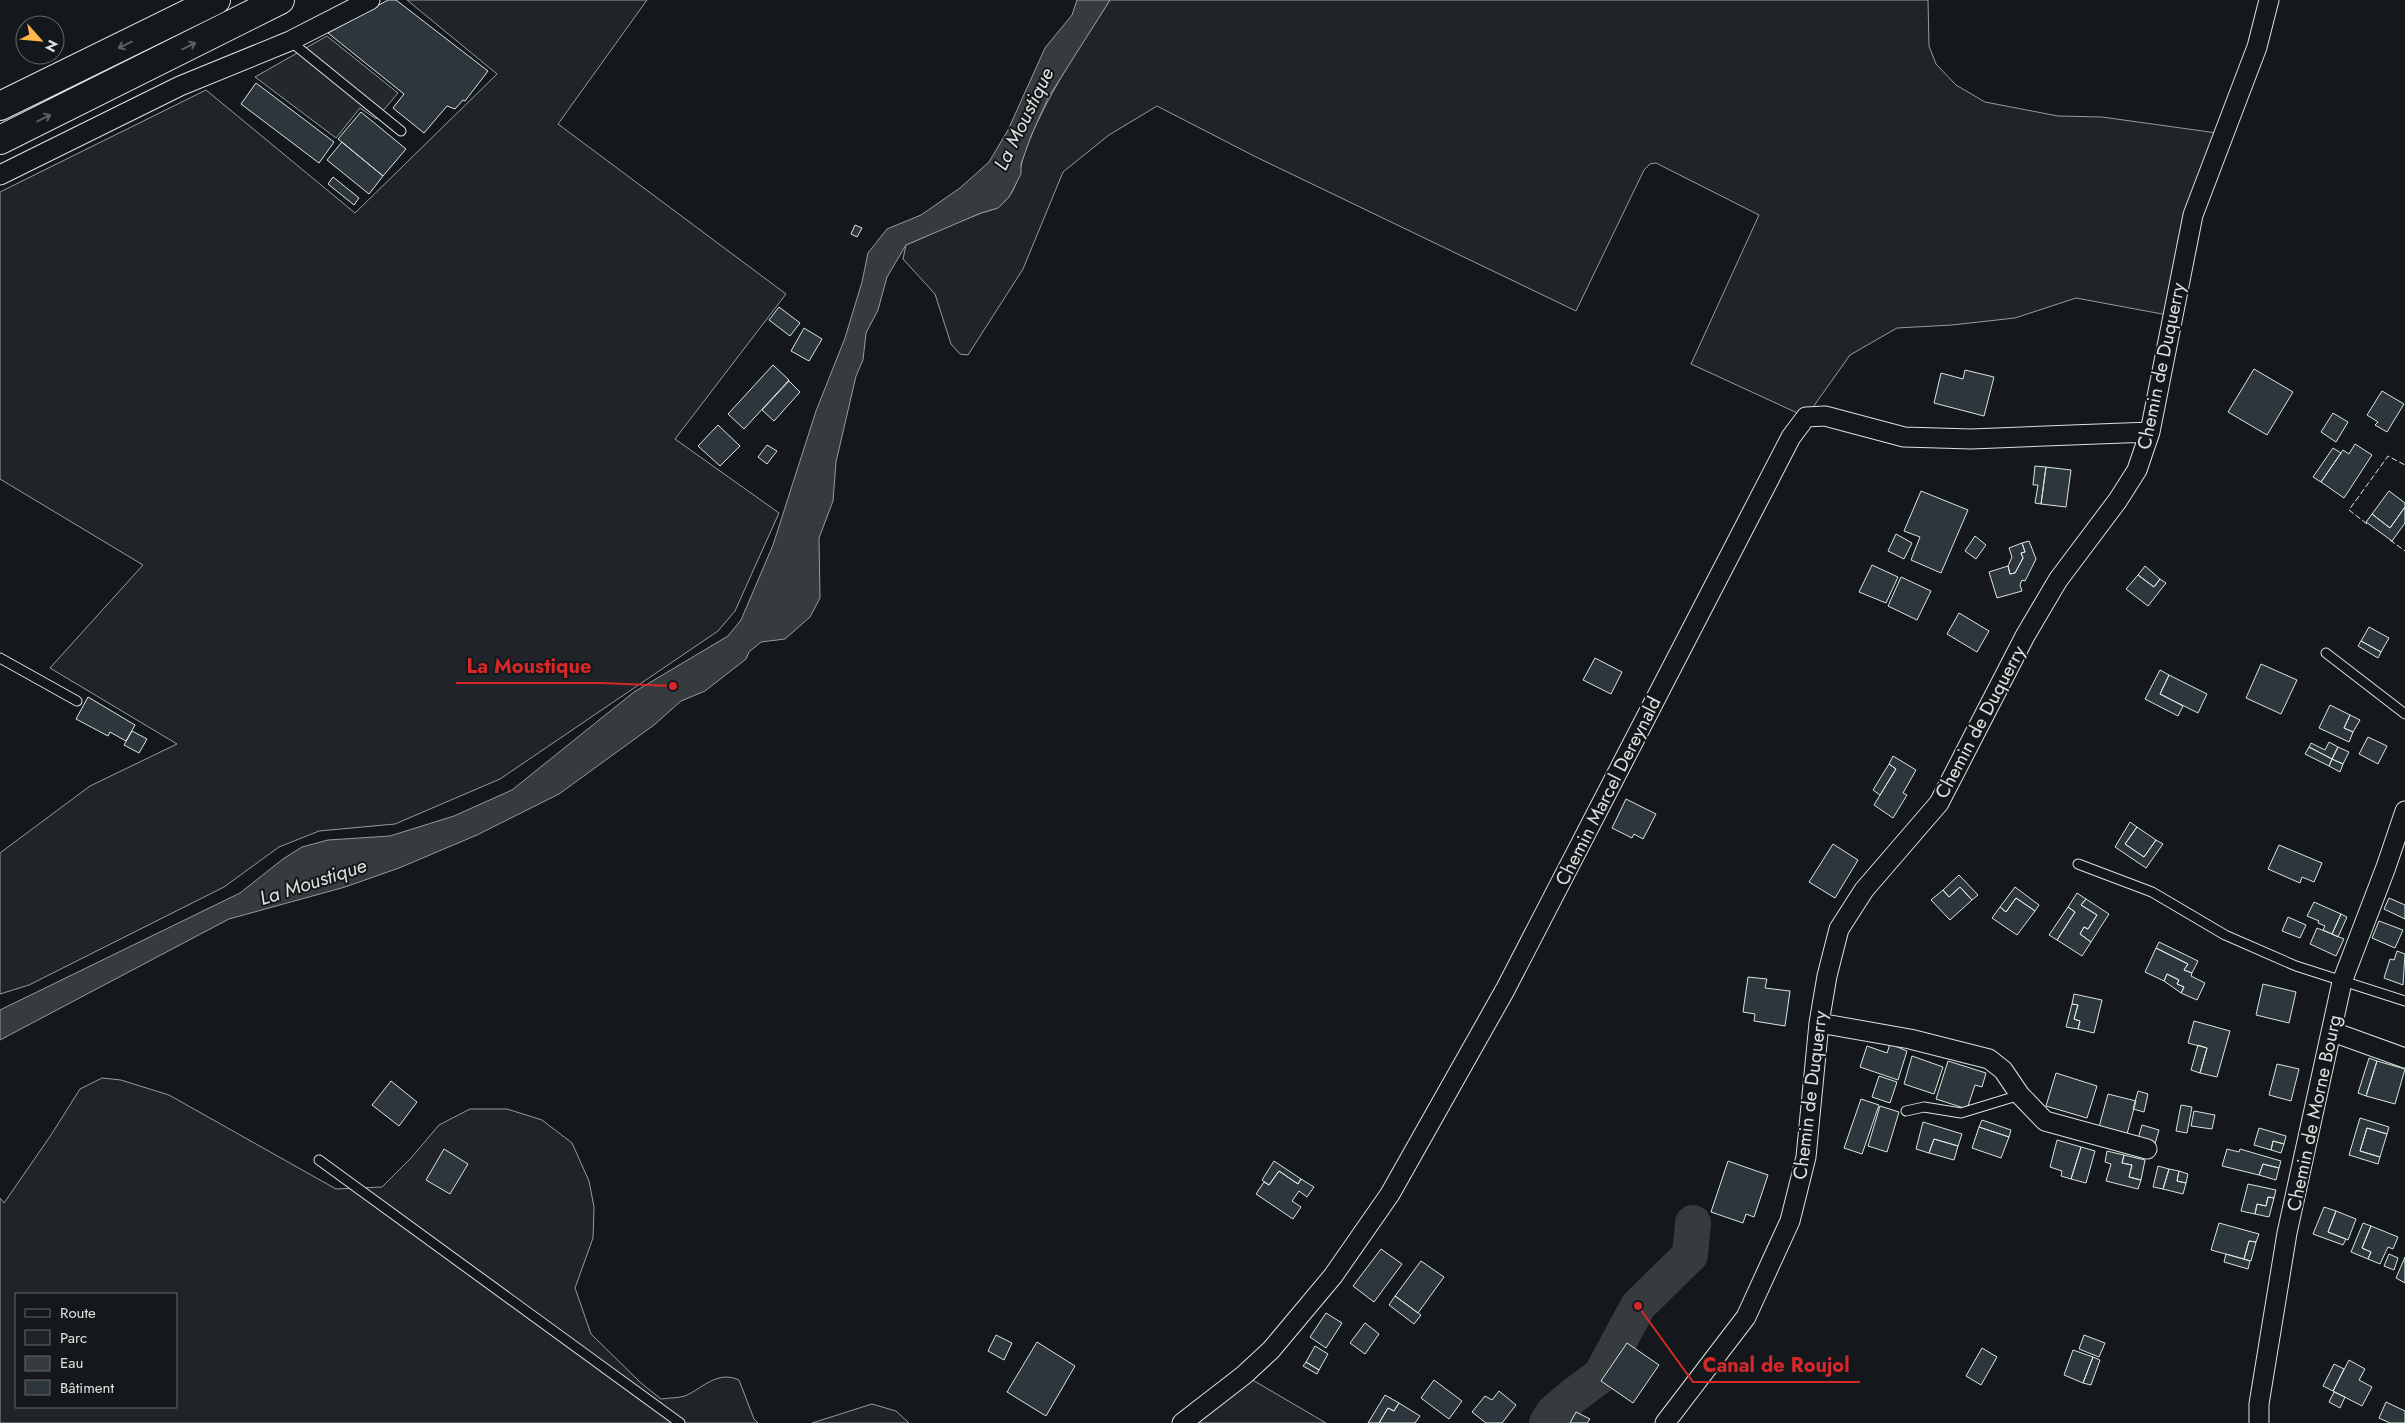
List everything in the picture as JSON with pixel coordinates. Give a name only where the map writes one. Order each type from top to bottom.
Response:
[{"type":"highway","points":[[0,106],[216,0]]},
{"type":"highway","points":[[0,140],[280,0]]},
{"type":"street","points":[[0,175],[180,86],[290,41],[370,0]]},
{"type":"street","name":"Chemin de Duquerry","points":[[1665,1423],[1746,1317],[1790,1221],[1806,1157],[1819,1022],[1827,976],[1840,929],[1864,890],[1938,803],[2025,636],[2058,580],[2118,500],[2136,470],[2150,432],[2193,215],[2257,47],[2269,0]]},
{"type":"street","name":"Chemin Marcel Dereynald","points":[[1182,1423],[1244,1375],[1271,1350],[1333,1276],[1390,1194],[1505,990],[1791,437],[1806,417],[1825,416],[1904,437],[1971,439],[2150,432]]},
{"type":"street","name":"Chemin de Morne Bourg","points":[[2259,1423],[2258,1404],[2287,1233],[2333,1032],[2342,982],[2386,867],[2405,811]]},
{"type":"street","points":[[1819,1022],[1910,1039],[1989,1059],[2003,1070],[2020,1095],[2045,1120],[2147,1150]]},
{"type":"street","points":[[2333,1032],[2405,1058]]},
{"type":"lane","points":[[290,41],[401,131]]},
{"type":"lane","points":[[2326,653],[2405,714]]},
{"type":"lane","points":[[0,658],[76,701]]},
{"type":"lane","points":[[2078,864],[2152,892],[2225,935],[2296,966],[2405,1001]]},
{"type":"lane","points":[[1906,1111],[1924,1107],[1961,1113],[2020,1095]]},
{"type":"lane","points":[[319,1160],[680,1423]]},
{"type":"green space","points":[[407,0],[647,0],[558,124],[786,294],[675,439],[779,513],[735,611],[718,631],[500,779],[395,824],[319,831],[279,847],[224,887],[29,985],[0,994],[0,853],[90,786],[177,744],[50,668],[143,565],[0,479],[0,192],[206,90],[355,213],[497,74]]},
{"type":"green space","points":[[1110,0],[1928,0],[1929,46],[1936,64],[1956,85],[1985,102],[2058,116],[2102,117],[2224,134],[2173,316],[2076,298],[2015,318],[1952,325],[1897,328],[1850,355],[1806,417],[1691,364],[1759,215],[1656,163],[1650,164],[1644,170],[1576,311],[1256,157],[1157,106],[1109,135],[1063,172],[1023,269],[968,355],[960,354],[951,344],[935,294],[903,259],[906,245],[960,221],[996,209],[1011,194],[1017,181],[1025,152],[1042,112],[1063,74]]},
{"type":"green space","points":[[102,1078],[121,1080],[169,1095],[336,1189],[382,1187],[411,1158],[439,1125],[470,1109],[507,1109],[542,1120],[572,1143],[589,1181],[594,1207],[593,1238],[575,1288],[591,1334],[641,1383],[661,1399],[685,1396],[710,1381],[724,1377],[739,1380],[754,1419],[758,1423],[0,1423],[0,1198],[4,1203],[80,1089]]},
{"type":"green space","points":[[1244,1375],[1326,1423],[1182,1423]]},
{"type":"green space","points":[[872,1404],[896,1411],[909,1423],[812,1423]]},
{"type":"shaded area","points":[[327,36],[398,93],[376,119],[360,108],[336,138],[255,77]]},
{"type":"water","points":[[1077,0],[1110,0],[1048,98],[1021,164],[1021,174],[1009,197],[998,208],[981,213],[906,245],[887,277],[878,310],[866,333],[863,360],[856,376],[836,462],[833,501],[819,538],[820,598],[810,617],[785,639],[761,642],[749,652],[746,659],[705,691],[681,701],[654,725],[559,794],[477,835],[399,868],[345,887],[229,919],[0,1040],[0,1010],[240,893],[283,859],[302,847],[328,840],[390,836],[454,816],[512,790],[634,692],[728,636],[741,620],[773,545],[816,411],[845,338],[862,282],[868,253],[887,229],[921,215],[960,188],[989,162],[1008,130],[1045,48],[1072,15]]},
{"type":"building","points":[[388,0],[396,0],[488,71],[465,101],[463,100],[455,109],[447,106],[424,133],[393,108],[404,94],[328,33]]},
{"type":"building","points":[[256,83],[334,142],[319,163],[241,104]]},
{"type":"building","points":[[361,112],[406,149],[383,176],[338,139]]},
{"type":"building","points":[[342,142],[383,176],[369,194],[327,160]]},
{"type":"building","points":[[333,177],[359,198],[354,205],[328,184]]},
{"type":"building","points":[[855,225],[862,228],[857,237],[851,234]]},
{"type":"building","points":[[779,307],[800,323],[790,336],[769,320]]},
{"type":"building","points":[[804,328],[822,339],[809,361],[791,351]]},
{"type":"building","points":[[773,365],[789,380],[744,429],[728,414]]},
{"type":"building","points":[[2254,369],[2293,392],[2267,435],[2228,412]]},
{"type":"building","points":[[1965,370],[1994,377],[1984,416],[1934,403],[1941,373],[1963,379]]},
{"type":"building","points":[[789,381],[800,392],[774,421],[762,410]]},
{"type":"building","points":[[2382,391],[2404,404],[2387,432],[2375,425],[2378,422],[2367,415]]},
{"type":"building","points":[[2333,413],[2348,422],[2336,442],[2321,432]]},
{"type":"building","points":[[718,425],[740,446],[720,466],[698,446]]},
{"type":"building","points":[[2355,444],[2372,455],[2344,498],[2321,482],[2343,450],[2349,454]]},
{"type":"building","points":[[767,445],[777,451],[767,464],[758,457]]},
{"type":"building","points":[[2333,448],[2341,453],[2321,482],[2313,477]]},
{"type":"building","points":[[2035,466],[2046,467],[2041,504],[2035,503],[2038,485],[2033,485]]},
{"type":"building","points":[[2046,467],[2071,470],[2066,507],[2041,504]]},
{"type":"building","points":[[1921,491],[1968,510],[1941,573],[1911,560],[1920,537],[1904,531]]},
{"type":"building","points":[[2389,491],[2405,503],[2405,507],[2390,528],[2372,514]]},
{"type":"building","points":[[2405,507],[2405,523],[2392,541],[2366,522],[2372,514],[2390,528]]},
{"type":"building","points":[[1896,534],[1912,543],[1904,559],[1888,551]]},
{"type":"building","points":[[1975,536],[1986,545],[1976,559],[1965,551]]},
{"type":"building","points":[[2029,541],[2036,559],[2025,581],[2022,580],[2020,585],[2022,591],[1997,598],[1989,572],[2008,566],[2010,574],[2015,573],[2023,558],[2021,553],[2025,552],[2022,543]]},
{"type":"building","points":[[2022,543],[2025,552],[2021,553],[2023,558],[2015,573],[2010,574],[2008,566],[2012,557],[2009,548]]},
{"type":"building","points":[[1872,565],[1898,577],[1886,603],[1859,592]]},
{"type":"building","points":[[2145,566],[2160,579],[2154,587],[2138,575]]},
{"type":"building","points":[[2138,575],[2154,587],[2160,579],[2166,583],[2148,606],[2126,589]]},
{"type":"building","points":[[1901,577],[1931,591],[1917,620],[1888,606]]},
{"type":"building","points":[[1959,613],[1989,631],[1977,652],[1947,634]]},
{"type":"building","points":[[2369,627],[2389,638],[2381,652],[2361,641]]},
{"type":"building","points":[[2361,641],[2381,652],[2378,658],[2358,646]]},
{"type":"building","points":[[1595,658],[1622,672],[1611,694],[1583,680]]},
{"type":"building","points":[[2261,664],[2297,680],[2281,714],[2246,698]]},
{"type":"building","points":[[2160,670],[2169,675],[2160,694],[2183,706],[2178,716],[2145,699]]},
{"type":"building","points":[[2169,675],[2207,694],[2198,713],[2160,694]]},
{"type":"building","points":[[88,697],[135,725],[126,741],[110,732],[108,736],[76,719]]},
{"type":"building","points":[[2330,705],[2350,715],[2344,728],[2353,732],[2349,742],[2319,728]]},
{"type":"building","points":[[2350,715],[2360,720],[2353,732],[2344,728]]},
{"type":"building","points":[[132,731],[147,739],[139,753],[124,745]]},
{"type":"building","points":[[2368,737],[2387,746],[2378,764],[2359,754]]},
{"type":"building","points":[[2329,742],[2338,747],[2332,759],[2309,747],[2311,743],[2325,750]]},
{"type":"building","points":[[2309,747],[2332,759],[2329,766],[2305,754]]},
{"type":"building","points":[[2338,747],[2349,752],[2343,764],[2332,759]]},
{"type":"building","points":[[1893,756],[1916,770],[1903,793],[1907,795],[1893,818],[1874,805],[1896,769],[1889,764]]},
{"type":"building","points":[[2332,759],[2343,764],[2340,772],[2329,766]]},
{"type":"building","points":[[1889,764],[1896,769],[1880,795],[1873,790]]},
{"type":"building","points":[[1626,799],[1656,814],[1643,839],[1634,834],[1632,838],[1612,828]]},
{"type":"building","points":[[2130,822],[2137,827],[2125,844],[2144,857],[2156,840],[2163,844],[2146,868],[2115,847]]},
{"type":"building","points":[[2137,827],[2156,840],[2144,857],[2125,844]]},
{"type":"building","points":[[1833,844],[1858,860],[1835,898],[1809,882]]},
{"type":"building","points":[[2279,845],[2322,863],[2314,882],[2302,877],[2300,883],[2268,869]]},
{"type":"building","points":[[1959,875],[1978,895],[1972,900],[1960,887],[1949,897],[1943,890]]},
{"type":"building","points":[[1960,887],[1972,900],[1950,920],[1931,900],[1943,890],[1949,897]]},
{"type":"building","points":[[2015,887],[2039,905],[2035,911],[2016,898],[2006,912],[2000,907]]},
{"type":"building","points":[[2077,893],[2086,899],[2081,905],[2097,915],[2088,929],[2084,927],[2080,934],[2091,942],[2082,956],[2057,940],[2075,912],[2068,907]]},
{"type":"building","points":[[2016,898],[2035,911],[2017,935],[1992,918],[2000,907],[2006,912]]},
{"type":"building","points":[[2389,898],[2405,905],[2405,919],[2384,909]]},
{"type":"building","points":[[2086,899],[2109,914],[2091,942],[2080,934],[2084,927],[2088,929],[2097,915],[2081,905]]},
{"type":"building","points":[[2314,902],[2341,914],[2332,934],[2323,930],[2325,926],[2318,923],[2319,921],[2307,916]]},
{"type":"building","points":[[2068,907],[2075,912],[2057,940],[2049,935]]},
{"type":"building","points":[[2341,914],[2347,917],[2338,937],[2332,934]]},
{"type":"building","points":[[2288,917],[2306,925],[2300,938],[2282,931]]},
{"type":"building","points":[[2379,921],[2403,930],[2395,948],[2372,938]]},
{"type":"building","points":[[2317,928],[2344,939],[2336,956],[2310,944]]},
{"type":"building","points":[[2159,942],[2198,961],[2192,973],[2184,970],[2188,964],[2156,948]]},
{"type":"building","points":[[2156,948],[2188,964],[2184,970],[2192,973],[2191,976],[2205,983],[2197,1000],[2181,993],[2184,987],[2177,984],[2179,980],[2167,974],[2164,981],[2145,972]]},
{"type":"building","points":[[2397,951],[2405,954],[2403,985],[2384,978],[2390,959],[2394,960]]},
{"type":"building","points":[[2167,974],[2179,980],[2177,984],[2184,987],[2181,993],[2164,981]]},
{"type":"building","points":[[1748,977],[1767,979],[1765,988],[1790,991],[1785,1026],[1754,1021],[1755,1014],[1743,1012]]},
{"type":"building","points":[[2263,984],[2296,992],[2289,1023],[2256,1015]]},
{"type":"building","points":[[2074,994],[2102,1000],[2094,1033],[2078,1029],[2080,1021],[2074,1019],[2078,1005],[2072,1004]]},
{"type":"building","points":[[2072,1004],[2078,1005],[2074,1019],[2080,1021],[2078,1029],[2066,1027]]},
{"type":"building","points":[[2194,1021],[2230,1031],[2217,1077],[2200,1073],[2207,1048],[2188,1043]]},
{"type":"building","points":[[1890,1044],[1907,1051],[1898,1080],[1860,1067],[1867,1046],[1887,1053]]},
{"type":"building","points":[[2198,1045],[2207,1048],[2200,1073],[2191,1070]]},
{"type":"building","points":[[1912,1056],[1943,1067],[1934,1094],[1904,1084]]},
{"type":"building","points":[[2369,1058],[2377,1061],[2366,1096],[2358,1093]]},
{"type":"building","points":[[1948,1061],[1986,1073],[1982,1087],[1975,1085],[1967,1109],[1936,1099]]},
{"type":"building","points":[[2377,1061],[2405,1069],[2395,1104],[2366,1096]]},
{"type":"building","points":[[2277,1064],[2299,1069],[2291,1101],[2269,1095]]},
{"type":"building","points":[[2056,1073],[2097,1086],[2087,1118],[2046,1106]]},
{"type":"building","points":[[1879,1076],[1897,1082],[1890,1103],[1872,1097]]},
{"type":"building","points":[[391,1081],[417,1102],[399,1126],[372,1105]]},
{"type":"building","points":[[2138,1091],[2148,1094],[2144,1112],[2133,1109]]},
{"type":"building","points":[[2108,1094],[2136,1101],[2127,1134],[2099,1127]]},
{"type":"building","points":[[1861,1099],[1879,1105],[1862,1154],[1844,1148]]},
{"type":"building","points":[[2181,1105],[2192,1107],[2187,1133],[2176,1131]]},
{"type":"building","points":[[1880,1106],[1899,1112],[1887,1152],[1868,1146]]},
{"type":"building","points":[[2194,1111],[2215,1115],[2212,1129],[2191,1126]]},
{"type":"building","points":[[2360,1118],[2389,1127],[2387,1134],[2367,1128],[2360,1151],[2380,1157],[2378,1164],[2349,1155]]},
{"type":"building","points":[[1982,1120],[2011,1130],[2009,1137],[1979,1127]]},
{"type":"building","points":[[1923,1122],[1962,1134],[1958,1146],[1934,1139],[1929,1153],[1916,1149]]},
{"type":"building","points":[[2142,1125],[2159,1130],[2154,1147],[2137,1142]]},
{"type":"building","points":[[1979,1127],[2009,1137],[2001,1158],[1972,1148]]},
{"type":"building","points":[[2259,1128],[2286,1136],[2284,1144],[2273,1141],[2271,1150],[2254,1145]]},
{"type":"building","points":[[2367,1128],[2387,1134],[2380,1157],[2360,1151]]},
{"type":"building","points":[[1934,1139],[1958,1146],[1954,1160],[1929,1153]]},
{"type":"building","points":[[2057,1140],[2081,1147],[2071,1179],[2061,1176],[2062,1171],[2050,1167]]},
{"type":"building","points":[[2273,1141],[2284,1144],[2281,1153],[2271,1150]]},
{"type":"building","points":[[2081,1147],[2095,1151],[2086,1183],[2071,1179]]},
{"type":"building","points":[[444,1149],[468,1164],[450,1194],[426,1180]]},
{"type":"building","points":[[2227,1149],[2239,1152],[2240,1149],[2281,1161],[2279,1168],[2263,1164],[2259,1175],[2222,1166]]},
{"type":"building","points":[[2107,1151],[2124,1155],[2122,1163],[2132,1165],[2129,1177],[2141,1180],[2138,1189],[2106,1181],[2111,1164],[2105,1162]]},
{"type":"building","points":[[2124,1155],[2145,1160],[2141,1180],[2129,1177],[2132,1165],[2122,1163]]},
{"type":"building","points":[[1274,1161],[1301,1179],[1298,1184],[1279,1171],[1269,1185],[1262,1180]]},
{"type":"building","points":[[1728,1161],[1768,1175],[1754,1217],[1746,1214],[1743,1223],[1711,1212]]},
{"type":"building","points":[[2263,1164],[2279,1168],[2276,1180],[2259,1175]]},
{"type":"building","points":[[2158,1166],[2169,1169],[2163,1189],[2153,1187]]},
{"type":"building","points":[[2169,1169],[2179,1171],[2177,1181],[2186,1183],[2183,1194],[2163,1189]]},
{"type":"building","points":[[1279,1171],[1298,1184],[1301,1179],[1314,1187],[1307,1197],[1299,1191],[1292,1201],[1301,1207],[1293,1219],[1256,1194],[1264,1182],[1269,1185]]},
{"type":"building","points":[[2179,1171],[2188,1174],[2186,1183],[2177,1181]]},
{"type":"building","points":[[2248,1184],[2276,1190],[2274,1198],[2268,1197],[2266,1206],[2257,1204],[2255,1214],[2241,1211]]},
{"type":"building","points":[[2268,1197],[2274,1198],[2269,1217],[2255,1214],[2257,1204],[2266,1206]]},
{"type":"building","points":[[2324,1207],[2336,1211],[2328,1232],[2346,1239],[2343,1245],[2313,1234]]},
{"type":"building","points":[[2336,1211],[2356,1219],[2348,1240],[2328,1232]]},
{"type":"building","points":[[2219,1223],[2259,1234],[2256,1242],[2249,1241],[2244,1259],[2211,1250]]},
{"type":"building","points":[[2363,1223],[2371,1226],[2362,1248],[2371,1252],[2368,1259],[2351,1252]]},
{"type":"building","points":[[2371,1226],[2398,1237],[2393,1249],[2388,1247],[2380,1264],[2368,1259],[2371,1252],[2362,1248]]},
{"type":"building","points":[[2249,1241],[2256,1242],[2251,1261],[2244,1259]]},
{"type":"building","points":[[1381,1249],[1402,1264],[1374,1302],[1353,1286]]},
{"type":"building","points":[[2226,1254],[2250,1261],[2248,1269],[2224,1262]]},
{"type":"building","points":[[2389,1254],[2398,1258],[2394,1270],[2384,1266]]},
{"type":"building","points":[[2405,1257],[2405,1283],[2396,1278]]},
{"type":"building","points":[[1421,1261],[1444,1277],[1418,1313],[1395,1296]]},
{"type":"building","points":[[1395,1296],[1421,1315],[1414,1324],[1389,1305]]},
{"type":"building","points":[[1326,1313],[1342,1323],[1326,1348],[1310,1337]]},
{"type":"building","points":[[1365,1323],[1379,1334],[1365,1354],[1350,1343]]},
{"type":"building","points":[[996,1335],[1012,1343],[1004,1360],[988,1351]]},
{"type":"building","points":[[2084,1335],[2105,1343],[2099,1357],[2079,1349]]},
{"type":"building","points":[[1037,1342],[1075,1366],[1046,1416],[1007,1392]]},
{"type":"building","points":[[1627,1343],[1659,1365],[1633,1403],[1601,1381]]},
{"type":"building","points":[[1315,1346],[1328,1354],[1319,1370],[1306,1362]]},
{"type":"building","points":[[1982,1348],[1997,1357],[1981,1385],[1966,1376]]},
{"type":"building","points":[[2073,1350],[2093,1357],[2083,1383],[2064,1375]]},
{"type":"building","points":[[2093,1357],[2100,1360],[2091,1385],[2083,1383]]},
{"type":"building","points":[[2349,1360],[2365,1369],[2359,1380],[2372,1387],[2362,1406],[2333,1391]]},
{"type":"building","points":[[1306,1362],[1319,1370],[1317,1374],[1303,1366]]},
{"type":"building","points":[[2334,1364],[2344,1369],[2333,1391],[2323,1386]]},
{"type":"building","points":[[1434,1380],[1462,1401],[1449,1419],[1421,1398]]},
{"type":"building","points":[[1499,1391],[1516,1405],[1502,1423],[1486,1423],[1472,1412],[1485,1396],[1492,1400]]},
{"type":"building","points":[[2334,1392],[2345,1397],[2340,1408],[2329,1402]]},
{"type":"building","points":[[1385,1395],[1399,1403],[1394,1411],[1388,1408],[1379,1423],[1368,1423]]},
{"type":"building","points":[[2386,1402],[2405,1411],[2405,1423],[2390,1423],[2379,1418]]},
{"type":"building","points":[[1399,1403],[1420,1416],[1415,1423],[1379,1423],[1388,1408],[1394,1411]]},
{"type":"building","points":[[1576,1412],[1590,1419],[1587,1423],[1570,1423]]},
{"type":"waterway","points":[[1547,1423],[1553,1413],[1601,1375],[1638,1306],[1690,1255],[1693,1223]]},
{"type":"fence","points":[[2367,524],[2349,510],[2388,456],[2405,465]]},
{"type":"fence","points":[[2390,540],[2405,551]]},
{"type":"place","name":"La Moustique","points":[[673,686]]},
{"type":"place","name":"Canal de Roujol","points":[[1638,1306]]}]
